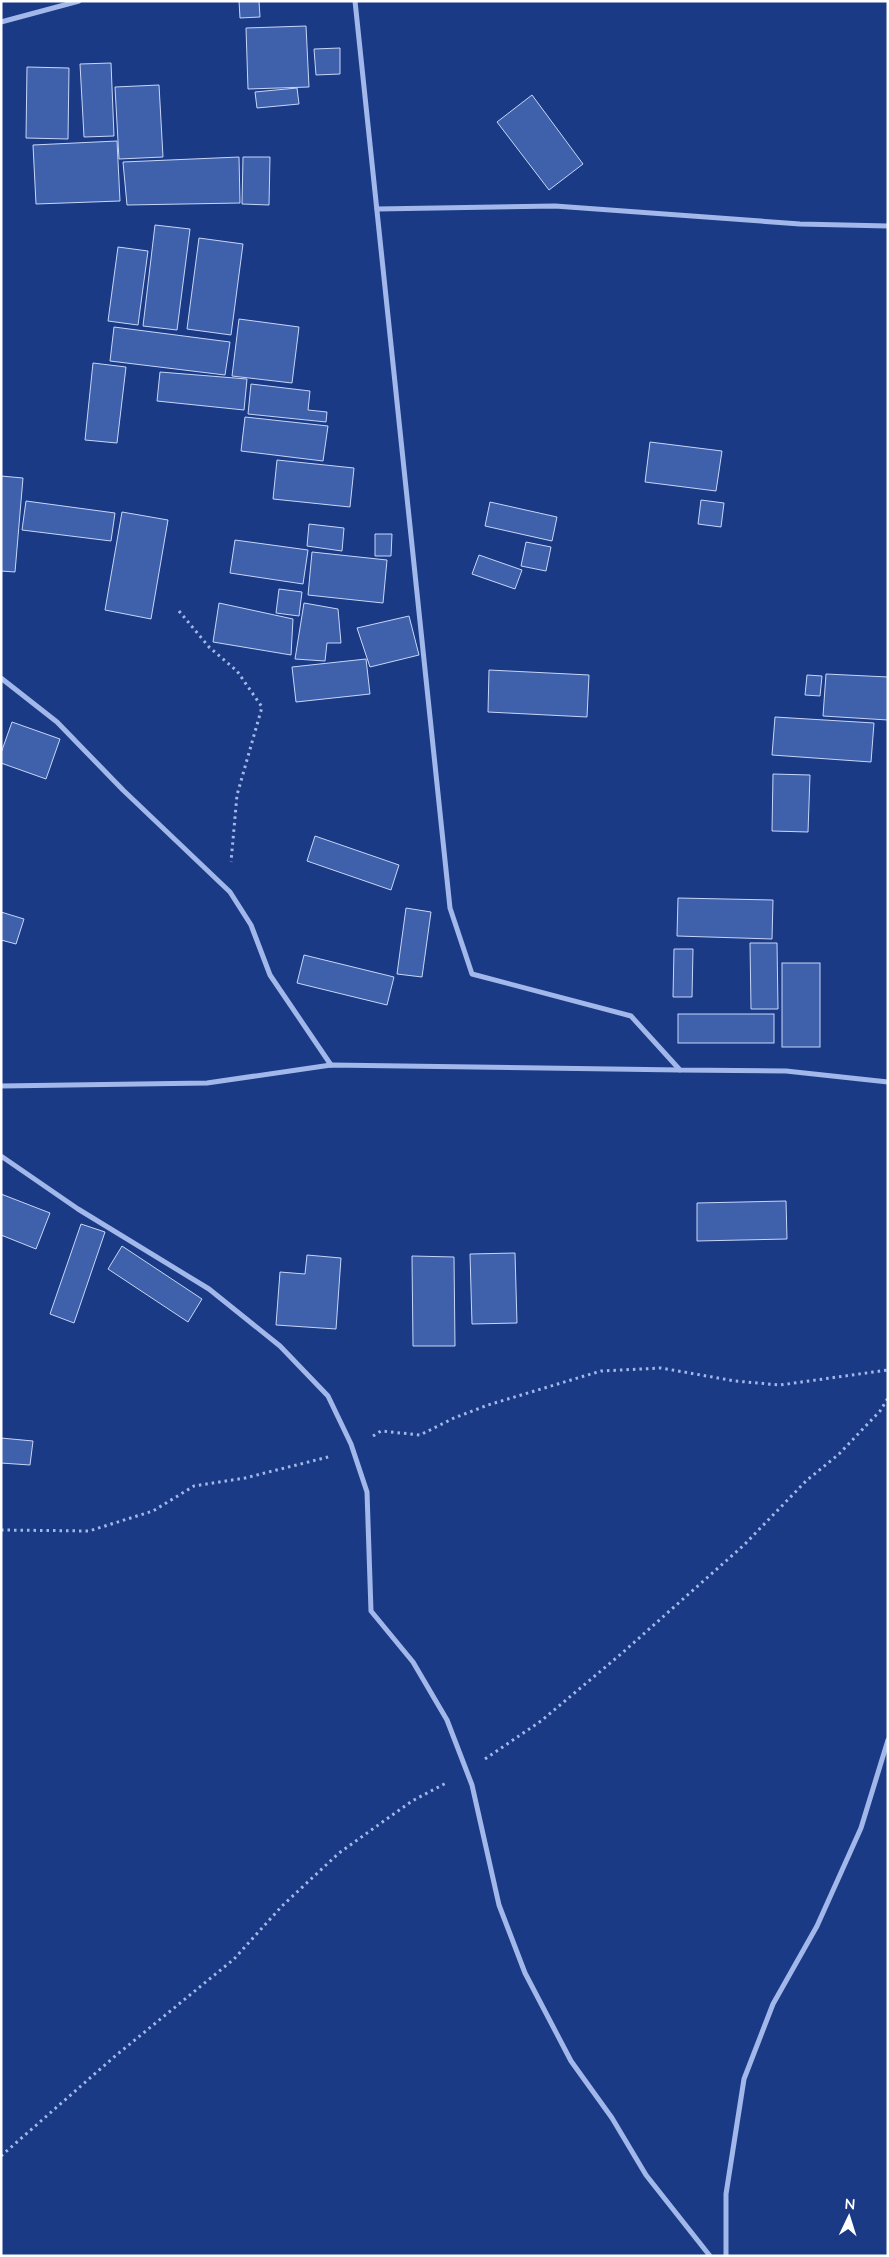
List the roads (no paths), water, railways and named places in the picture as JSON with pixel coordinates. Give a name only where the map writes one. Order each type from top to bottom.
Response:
[{"type":"street","points":[[1,22],[79,1]]},
{"type":"street","points":[[355,1],[450,908],[472,974],[631,1016],[680,1070]]},
{"type":"street","points":[[377,209],[555,206],[800,224],[888,226]]},
{"type":"street","points":[[1,678],[57,722],[123,790],[230,892],[250,925],[270,975],[331,1066]]},
{"type":"street","points":[[1,1086],[207,1083],[331,1066],[786,1071],[888,1082]]},
{"type":"street","points":[[1,1156],[78,1209],[209,1289],[280,1346],[328,1396],[354,1450],[367,1492],[370,1611],[413,1662],[447,1720],[472,1785],[499,1906],[524,1974],[571,2061],[612,2118],[646,2176],[710,2256]]},
{"type":"street","points":[[726,2256],[726,2194],[744,2079],[774,2004],[817,1926],[861,1828],[888,1740]]}]
